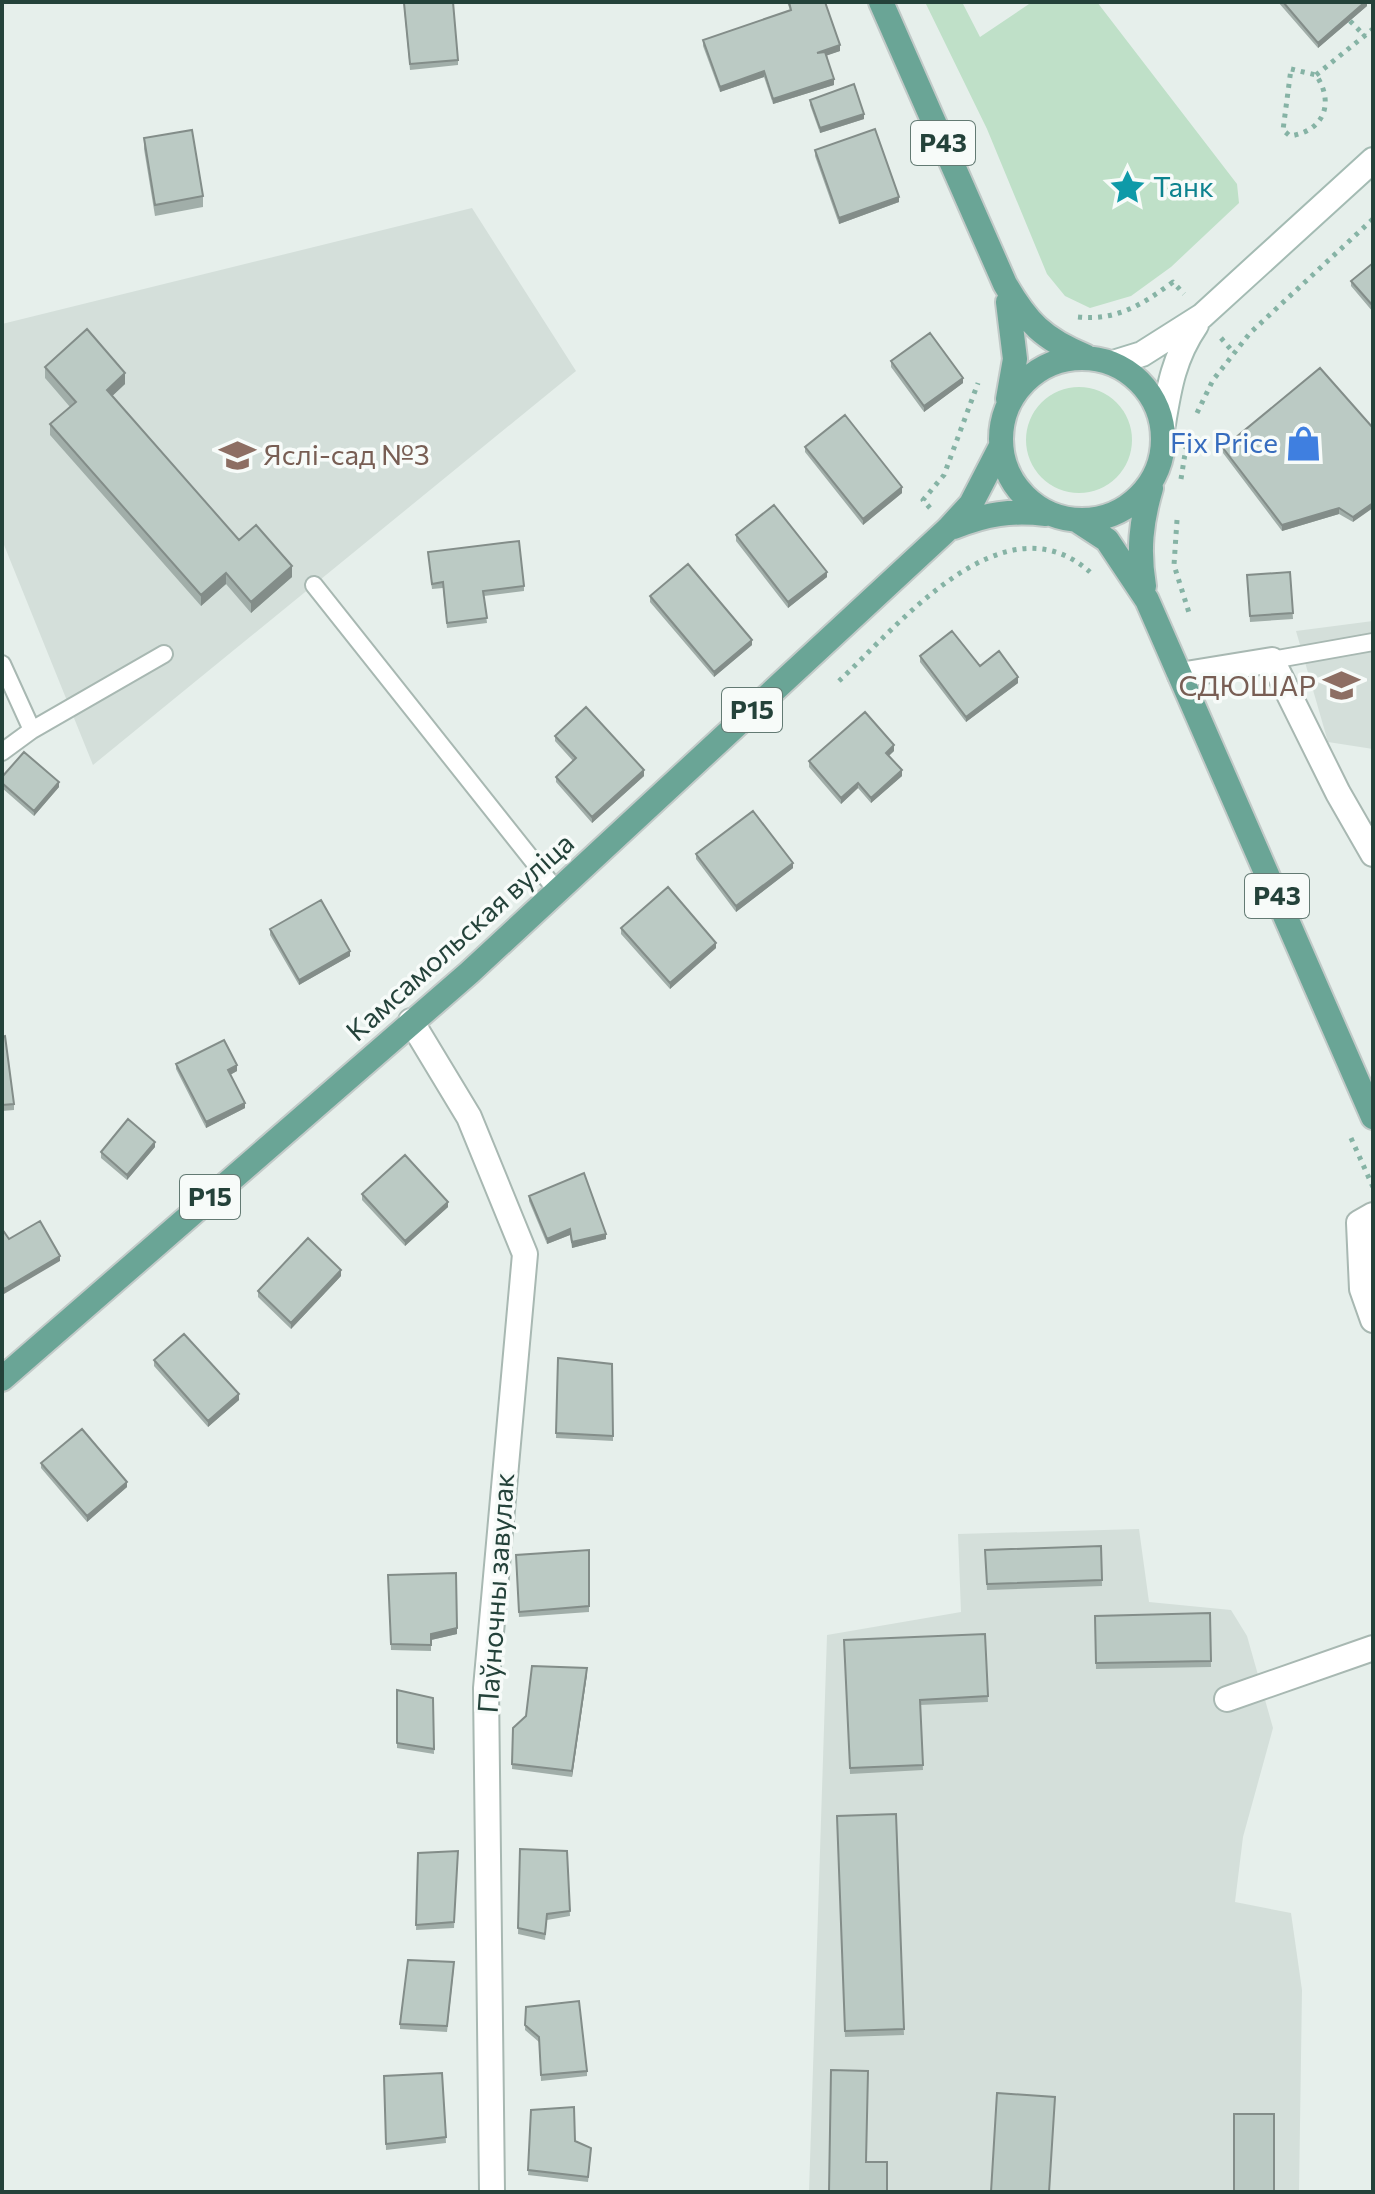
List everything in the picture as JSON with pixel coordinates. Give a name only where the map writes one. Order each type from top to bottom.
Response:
[{"type":"main road","name":"Р43","points":[[881,2],[1005,284],[1027,320],[1059,345],[1087,357],[1113,363],[1136,377],[1153,398],[1163,424],[1163,453],[1142,518],[1139,557],[1147,600]]},
{"type":"main road","name":"Р43","points":[[1005,284],[1014,328],[1015,359],[1000,448],[1009,477],[1027,499],[1052,515],[1078,521],[1107,540],[1147,600],[1373,1117]]},
{"type":"main road","name":"Р43","points":[[1007,406],[1025,379],[1054,362],[1087,357]]},
{"type":"main road","name":"Камсамольская вуліца","points":[[2,1379],[557,891],[948,529],[971,504],[1000,448]]},
{"type":"main road","name":"Р43","points":[[1078,521],[1107,517],[1133,503],[1153,481]]},
{"type":"main road","name":"Камсамольская вуліца","points":[[948,529],[999,512],[1052,515]]},
{"type":"street","points":[[1113,363],[1142,354],[1202,316],[1373,160]]},
{"type":"street","points":[[1163,424],[1171,374],[1183,344],[1202,316]]},
{"type":"street","points":[[1180,675],[1272,660],[1373,854]]},
{"type":"street","name":"Паўночны завулак","points":[[411,1021],[469,1117],[525,1254],[486,1688],[492,2192]]},
{"type":"street","points":[[1373,1215],[1359,1223],[1362,1289],[1373,1320]]},
{"type":"street","points":[[1227,1699],[1373,1648]]},
{"type":"lane","points":[[314,585],[557,891]]},
{"type":"lane","points":[[1272,660],[1373,642]]},
{"type":"lane","points":[[2,752],[32,730],[164,654]]},
{"type":"lane","points":[[2,664],[32,730]]},
{"type":"path","points":[[1350,21],[1365,36]]},
{"type":"path","points":[[1316,75],[1373,29]]},
{"type":"path","points":[[1291,69],[1316,75],[1326,99],[1322,120],[1303,134],[1290,136],[1283,130],[1291,69]]},
{"type":"path","points":[[1194,421],[1213,380],[1250,333],[1291,299],[1373,219]]},
{"type":"path","points":[[1075,317],[1102,320],[1139,306],[1173,282],[1234,353]]},
{"type":"path","points":[[948,529],[923,500],[944,475],[980,377]]},
{"type":"path","points":[[1181,480],[1188,434]]},
{"type":"path","points":[[1177,510],[1174,565],[1179,588],[1211,670]]},
{"type":"path","points":[[839,681],[951,577],[989,555],[1013,549],[1055,553],[1079,563],[1098,580]]},
{"type":"path","points":[[1347,1130],[1373,1188]]},
{"type":"shaded area","name":"Яслі-сад №3","points":[[472,208],[576,371],[93,765],[2,540],[2,324]]},
{"type":"shaded area","name":"СДЮШАР","points":[[1373,621],[1373,749],[1328,742],[1296,631]]},
{"type":"shaded area","points":[[1139,1529],[1149,1602],[1231,1610],[1247,1636],[1273,1728],[1243,1837],[1235,1902],[1291,1913],[1302,1990],[1299,2192],[809,2192],[827,1635],[961,1612],[958,1534]]},
{"type":"green space","points":[[925,2],[962,2],[980,37],[1032,2],[1097,2],[1237,184],[1239,203],[1171,267],[1131,296],[1090,308],[1065,296],[1047,274],[987,129]]},
{"type":"green space","points":[[1079,387],[1099,391],[1116,403],[1128,420],[1132,440],[1128,460],[1116,477],[1099,489],[1079,493],[1059,489],[1042,477],[1030,460],[1026,440],[1030,420],[1042,403],[1059,391]]},
{"type":"building","points":[[453,2],[458,60],[410,64],[404,3]]},
{"type":"building","points":[[789,2],[825,2],[840,45],[817,53],[825,52],[834,79],[773,99],[764,71],[720,87],[703,40],[791,10]]},
{"type":"building","points":[[1283,2],[1365,2],[1318,43]]},
{"type":"building","points":[[854,84],[864,114],[820,128],[810,100]]},
{"type":"building","points":[[875,129],[899,197],[839,218],[815,150]]},
{"type":"building","points":[[192,130],[203,196],[155,205],[144,138]]},
{"type":"building","points":[[1373,263],[1373,306],[1351,281]]},
{"type":"building","points":[[87,329],[125,373],[107,390],[239,540],[256,525],[292,566],[251,602],[226,573],[201,595],[50,424],[76,402],[45,367]]},
{"type":"building","points":[[930,333],[963,378],[924,406],[891,361]]},
{"type":"building","name":"Fix Price","points":[[1320,368],[1373,428],[1373,503],[1353,517],[1339,508],[1282,525],[1223,448]]},
{"type":"building","points":[[845,415],[902,487],[863,519],[805,447]]},
{"type":"building","points":[[774,505],[827,572],[788,602],[736,535]]},
{"type":"building","points":[[519,541],[524,586],[483,591],[487,618],[447,623],[443,582],[432,584],[428,552]]},
{"type":"building","points":[[688,564],[752,640],[714,672],[650,596]]},
{"type":"building","points":[[1290,572],[1293,613],[1250,616],[1247,575]]},
{"type":"building","points":[[952,631],[980,666],[999,651],[1018,677],[966,717],[920,656]]},
{"type":"building","points":[[586,707],[644,770],[592,817],[556,777],[576,758],[555,736]]},
{"type":"building","points":[[865,712],[894,745],[886,753],[902,770],[871,798],[858,783],[841,798],[809,761]]},
{"type":"building","points":[[24,752],[59,782],[34,811],[2,783],[2,777]]},
{"type":"building","points":[[753,811],[793,863],[736,906],[696,854]]},
{"type":"building","points":[[668,887],[716,943],[670,983],[621,928]]},
{"type":"building","points":[[321,900],[350,951],[299,980],[270,929]]},
{"type":"building","points":[[5,1036],[14,1104],[2,1105],[2,1037]]},
{"type":"building","points":[[224,1040],[237,1065],[228,1070],[245,1103],[206,1122],[176,1064]]},
{"type":"building","points":[[128,1119],[155,1142],[127,1175],[101,1152]]},
{"type":"building","points":[[405,1155],[448,1202],[405,1241],[362,1194]]},
{"type":"building","points":[[584,1173],[606,1234],[572,1242],[570,1229],[547,1239],[529,1196]]},
{"type":"building","points":[[40,1221],[60,1256],[4,1289],[2,1229],[9,1239]]},
{"type":"building","points":[[308,1238],[341,1270],[291,1323],[258,1291]]},
{"type":"building","points":[[184,1334],[239,1394],[208,1421],[154,1360]]},
{"type":"building","points":[[558,1358],[612,1364],[613,1436],[556,1433]]},
{"type":"building","points":[[82,1429],[127,1482],[87,1516],[41,1463]]},
{"type":"building","points":[[1101,1546],[1102,1580],[987,1584],[985,1550]]},
{"type":"building","points":[[589,1550],[589,1606],[519,1612],[516,1555]]},
{"type":"building","points":[[456,1573],[457,1628],[431,1634],[431,1645],[391,1644],[388,1575]]},
{"type":"building","points":[[1210,1613],[1211,1661],[1096,1663],[1095,1616]]},
{"type":"building","points":[[985,1634],[988,1696],[920,1700],[923,1765],[850,1768],[844,1640]]},
{"type":"building","points":[[532,1666],[587,1668],[572,1771],[512,1764],[513,1728],[526,1716]]},
{"type":"building","points":[[397,1690],[433,1698],[434,1749],[397,1743]]},
{"type":"building","points":[[896,1814],[904,2029],[845,2031],[837,1816]]},
{"type":"building","points":[[520,1849],[567,1851],[570,1911],[547,1914],[545,1934],[518,1928]]},
{"type":"building","points":[[458,1851],[454,1922],[416,1925],[418,1853]]},
{"type":"building","points":[[408,1960],[454,1962],[447,2026],[400,2024]]},
{"type":"building","points":[[579,2001],[587,2071],[541,2075],[539,2037],[525,2025],[526,2007]]},
{"type":"building","points":[[831,2070],[868,2071],[866,2162],[887,2162],[887,2192],[829,2192]]},
{"type":"building","points":[[442,2073],[446,2137],[386,2144],[384,2076]]},
{"type":"building","points":[[997,2093],[1055,2097],[1049,2192],[991,2192]]},
{"type":"building","points":[[574,2107],[575,2141],[591,2148],[588,2177],[528,2170],[531,2110]]},
{"type":"building","points":[[1234,2114],[1274,2114],[1274,2192],[1234,2192]]},
{"type":"place","name":"Танк","points":[[1127,187]]},
{"type":"place","name":"Fix Price","points":[[1304,443]]},
{"type":"place","name":"Яслі-сад №3","points":[[237,455]]},
{"type":"place","name":"СДЮШАР","points":[[1342,686]]}]
